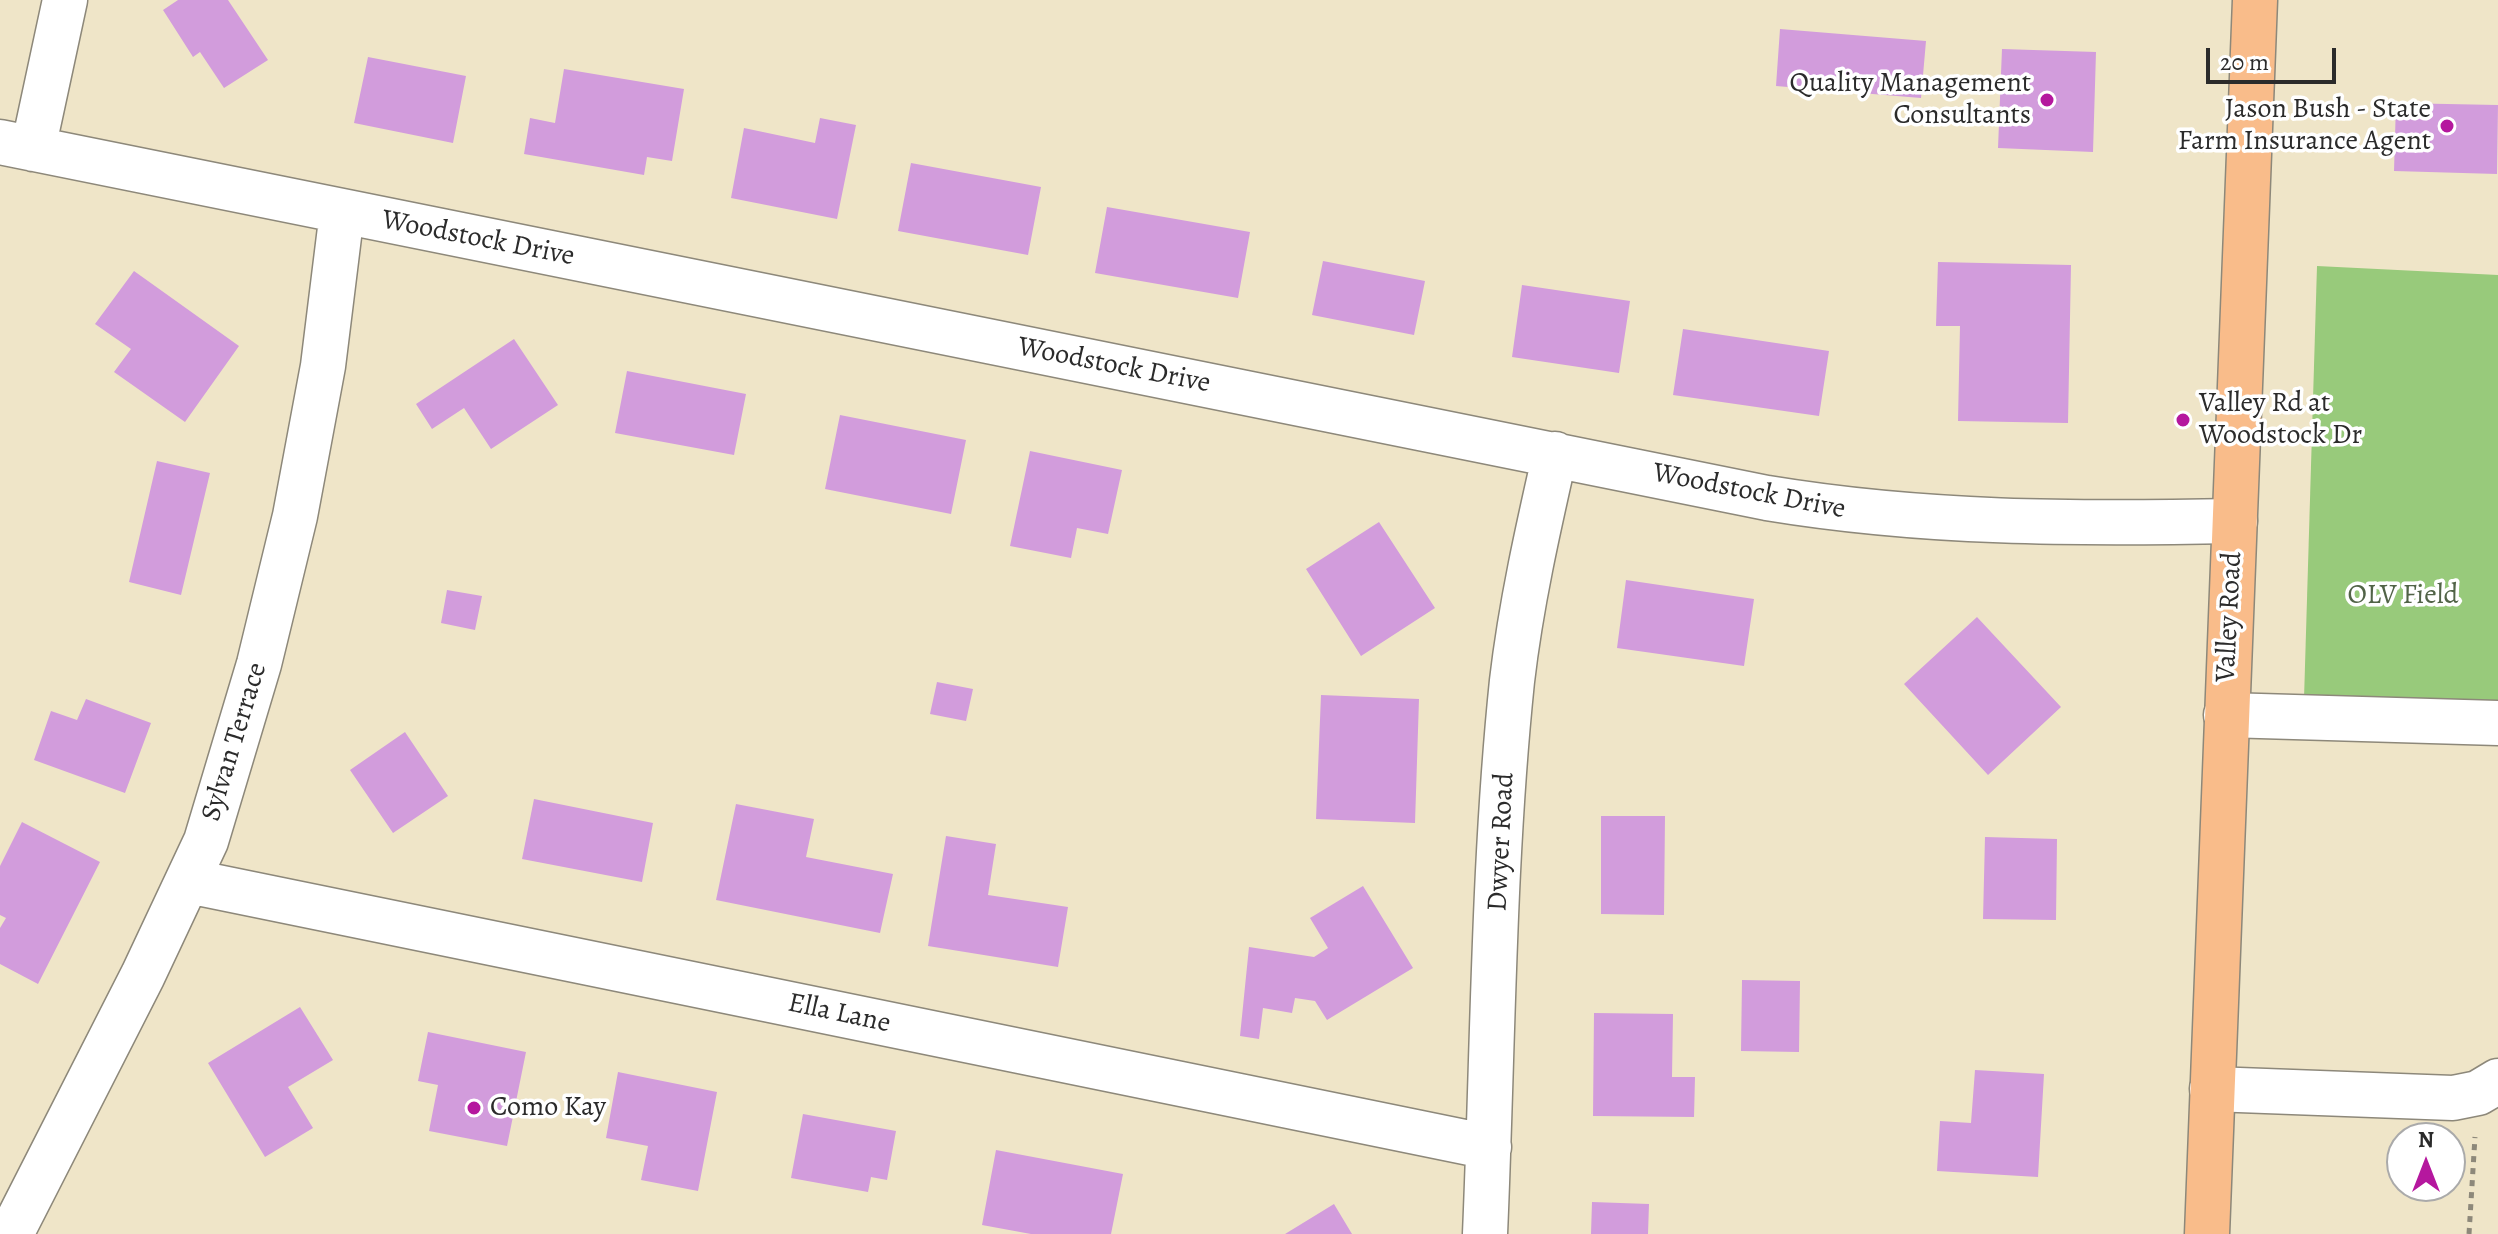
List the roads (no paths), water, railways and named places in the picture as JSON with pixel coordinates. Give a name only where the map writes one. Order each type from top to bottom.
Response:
[{"type":"main road","name":"Valley Road","points":[[2207,1234],[2255,0]]},
{"type":"street","points":[[16,146],[65,0]]},
{"type":"street","name":"Woodstock Drive","points":[[16,146],[1849,511],[2044,524],[2235,521]]},
{"type":"street","name":"Sylvan Terrace","points":[[11,1234],[206,841],[259,664],[295,516],[323,366],[342,212]]},
{"type":"street","name":"Dwyer Road","points":[[1485,1234],[1503,801],[1513,679],[1531,560],[1555,454]]},
{"type":"street","points":[[2226,715],[2498,723]]},
{"type":"street","name":"Ella Lane","points":[[188,881],[1489,1147]]},
{"type":"street","points":[[2212,1089],[2453,1098],[2488,1087]]},
{"type":"place","name":"Quality Management Consultants","points":[[2047,100]]},
{"type":"place","name":"Jason Bush - State Farm Insurance Agent","points":[[2447,126]]},
{"type":"place","name":"Valley Rd at Woodstock Dr","points":[[2183,420]]},
{"type":"place","name":"Como Kay","points":[[474,1108]]},
{"type":"park label","name":"OLV Field","points":[[2403,596]]}]
